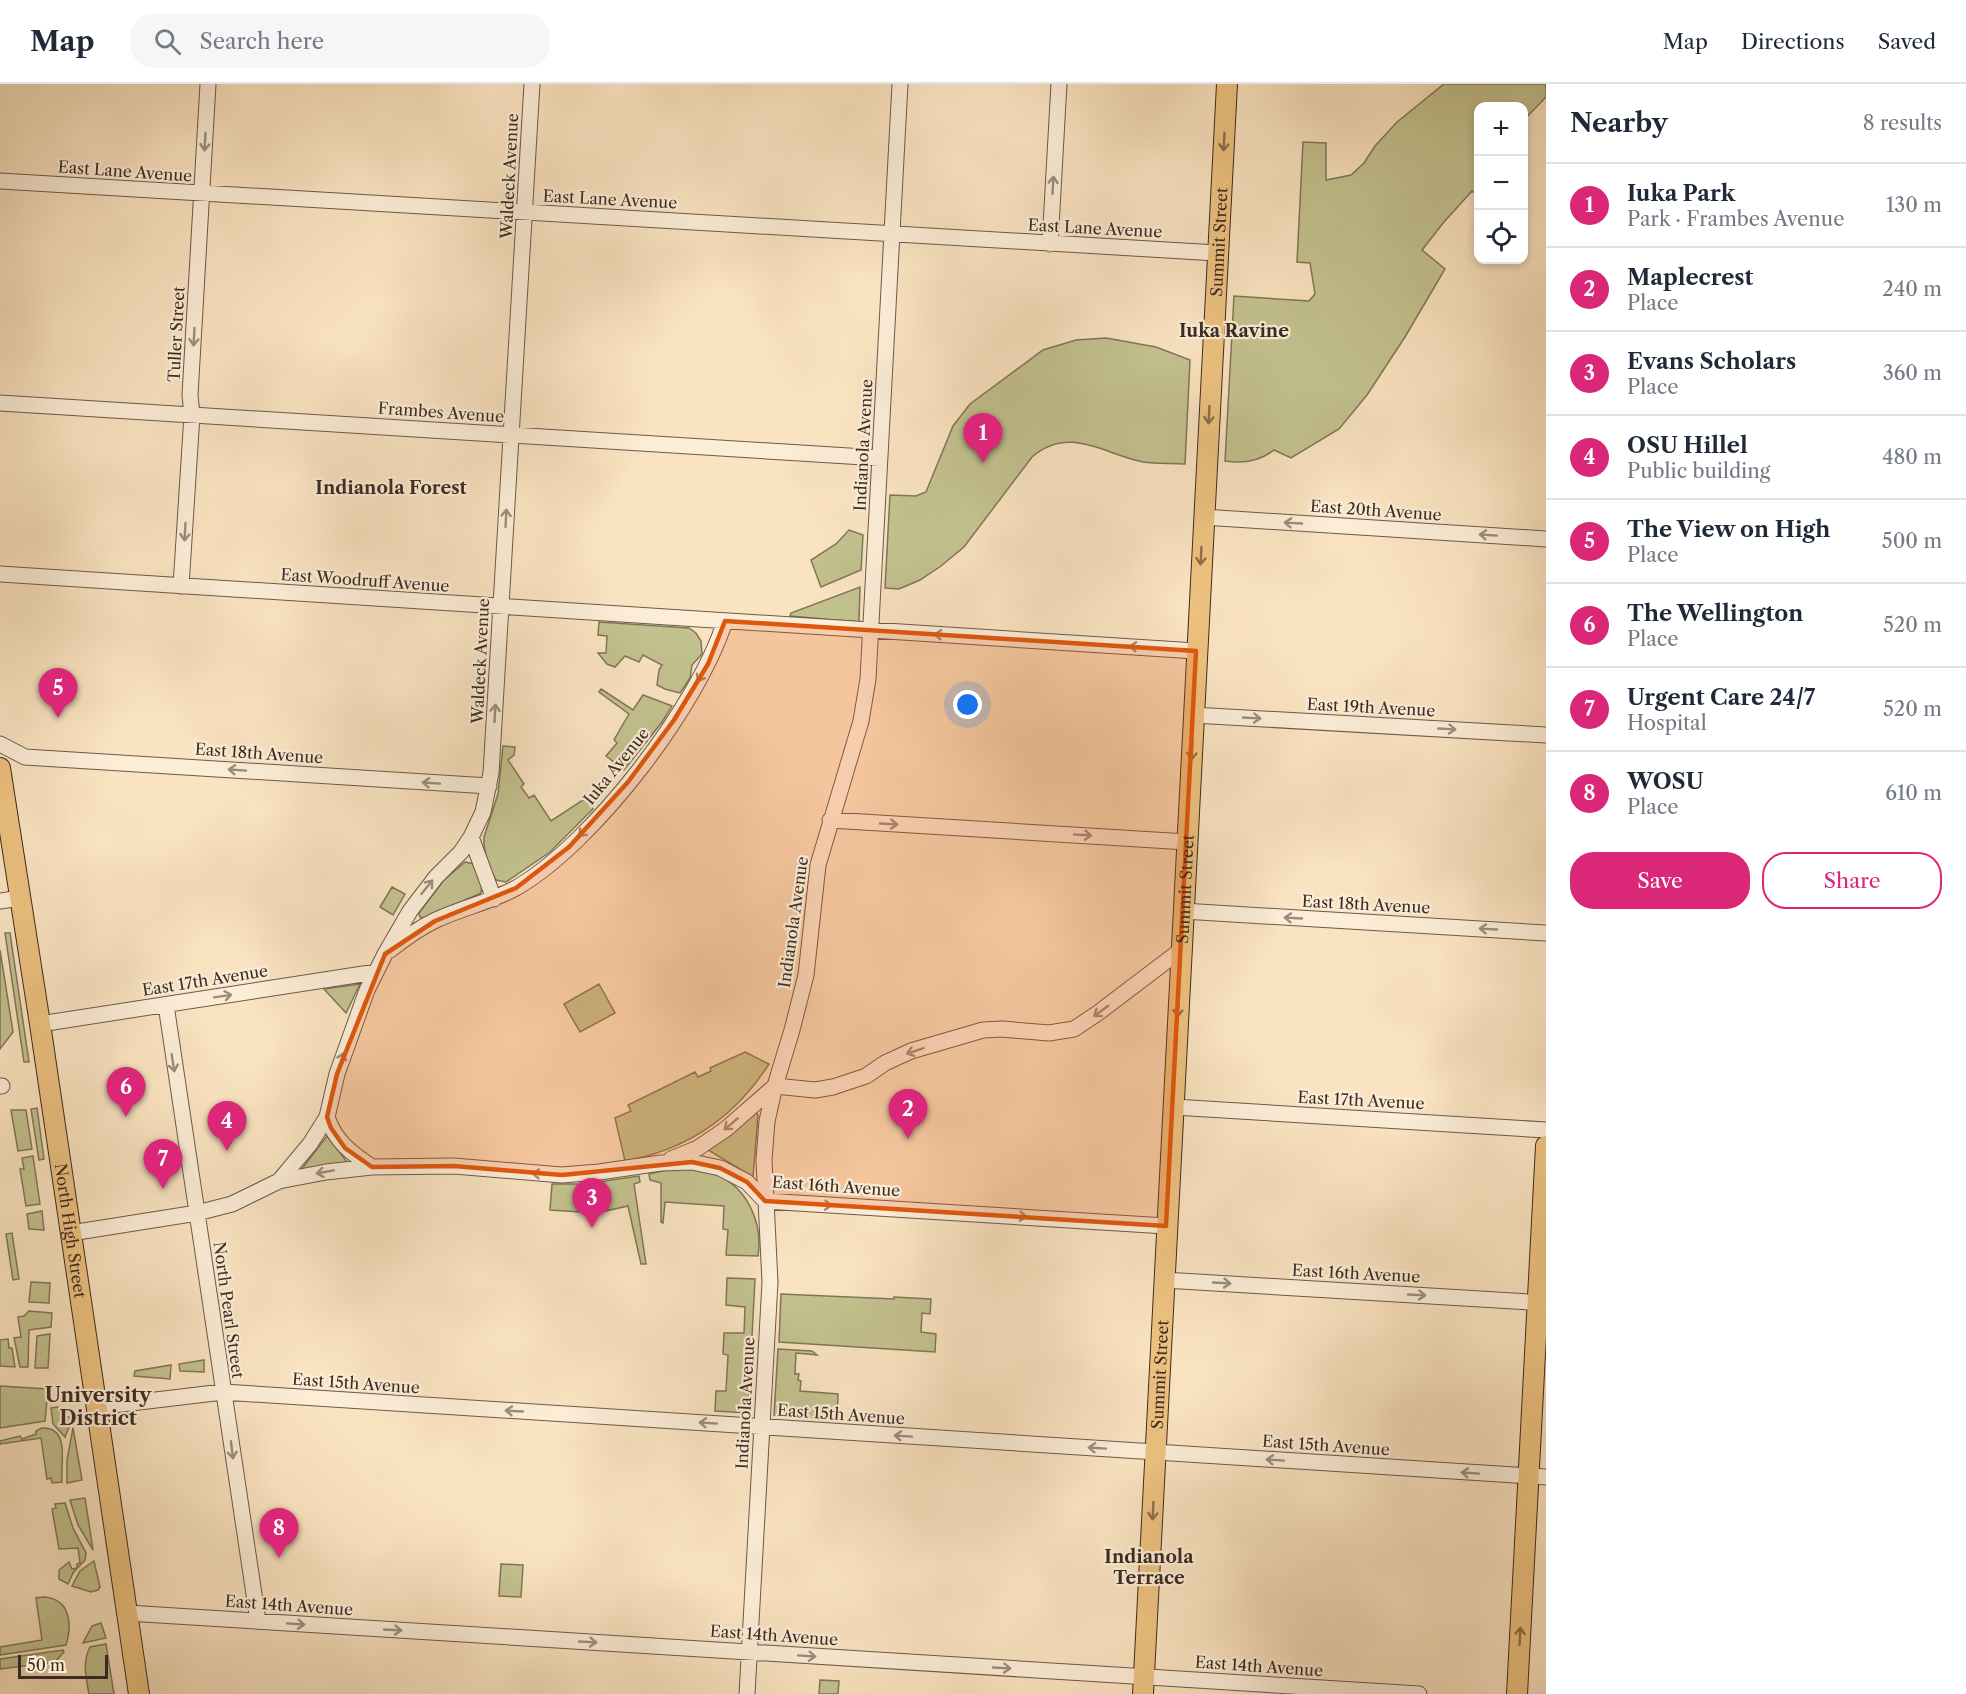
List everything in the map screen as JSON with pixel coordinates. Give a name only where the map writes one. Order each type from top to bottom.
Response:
[{"type":"main road","name":"Summit Street","points":[[1143,1685],[1227,84]]},
{"type":"main road","name":"North High Street","points":[[1,773],[98,1407],[139,1694]]},
{"type":"main road","points":[[1517,1694],[1537,1477],[1546,1146]]},
{"type":"street","name":"Tuller Street","points":[[182,586],[192,415],[190,395],[208,84]]},
{"type":"street","name":"Waldeck Avenue","points":[[279,1181],[310,1144],[327,1118],[342,1057],[358,1013],[385,954],[421,896],[471,837],[483,812],[489,786],[526,213],[532,84]]},
{"type":"street","name":"Indianola Avenue","points":[[747,1694],[770,1282],[764,1160],[767,1121],[806,975],[818,865],[861,721],[868,679],[900,84]]},
{"type":"street","points":[[1050,244],[1059,84]]},
{"type":"street","name":"East Lane Avenue","points":[[0,181],[1217,253]]},
{"type":"street","name":"Frambes Avenue","points":[[0,403],[880,458]]},
{"type":"street","name":"East 20th Avenue","points":[[1203,517],[1546,539]]},
{"type":"street","name":"East Woodruff Avenue","points":[[0,574],[871,630]]},
{"type":"street","name":"Iuka Avenue","points":[[385,954],[409,936],[435,921],[494,899],[532,878],[549,865],[593,822],[628,782],[668,730],[708,664],[725,621]]},
{"type":"street","points":[[871,630],[1196,651]]},
{"type":"street","name":"East 19th Avenue","points":[[1193,715],[1546,735]]},
{"type":"street","name":"East 18th Avenue","points":[[0,744],[25,757],[489,786]]},
{"type":"street","points":[[1,773],[25,757]]},
{"type":"street","points":[[830,820],[1187,842]]},
{"type":"street","points":[[471,837],[494,899]]},
{"type":"street","points":[[0,901],[20,898]]},
{"type":"street","name":"East 18th Avenue","points":[[1183,911],[1546,933]]},
{"type":"street","points":[[661,1162],[698,1148],[726,1129],[775,1086],[815,1090],[830,1088],[866,1076],[885,1063],[911,1052],[984,1030],[1002,1029],[1048,1034],[1074,1029],[1181,950]]},
{"type":"street","name":"East 17th Avenue","points":[[40,1024],[376,972]]},
{"type":"street","name":"North Pearl Street","points":[[166,1005],[258,1621]]},
{"type":"street","name":"East 17th Avenue","points":[[1174,1107],[1546,1130]]},
{"type":"street","points":[[327,1118],[345,1148],[372,1167]]},
{"type":"street","name":"East 16th Avenue","points":[[71,1233],[197,1213],[232,1204],[279,1181],[326,1172],[372,1167],[454,1166],[562,1175],[599,1172],[661,1162],[692,1162],[720,1168],[747,1182],[765,1201],[1167,1226]]},
{"type":"street","name":"East 16th Avenue","points":[[1164,1280],[1542,1302]]},
{"type":"street","name":"East 15th Avenue","points":[[98,1407],[223,1392],[1537,1477]]},
{"type":"street","name":"East 14th Avenue","points":[[127,1613],[749,1652],[1143,1685],[1419,1694]]},
{"type":"highlighted area","points":[[725,621],[1196,651],[1166,1226],[765,1201],[747,1182],[720,1168],[692,1162],[562,1175],[454,1166],[372,1167],[345,1148],[331,1128],[327,1117],[337,1074],[385,954],[435,921],[516,888],[569,847],[628,782],[674,720],[708,664]]},
{"type":"shaded area","points":[[1444,84],[1546,84],[1546,97],[1528,116],[1528,102],[1474,102],[1474,193],[1472,191],[1422,250],[1445,269],[1367,395],[1339,429],[1291,458],[1274,450],[1251,461],[1225,461],[1234,296],[1309,301],[1315,294],[1310,263],[1297,262],[1303,142],[1326,143],[1326,180],[1351,175],[1364,163],[1375,146],[1397,122]]},
{"type":"shaded area","points":[[1106,338],[1156,347],[1190,360],[1185,464],[1143,462],[1087,444],[1073,442],[1059,443],[1046,448],[1032,457],[964,547],[920,580],[899,589],[885,588],[890,495],[916,496],[926,492],[953,426],[970,404],[1043,350],[1076,340]]},
{"type":"shaded area","points":[[849,530],[863,535],[861,570],[821,587],[811,560],[836,544]]},
{"type":"shaded area","points":[[860,587],[859,622],[790,616],[791,613]]},
{"type":"shaded area","points":[[599,622],[689,628],[701,641],[702,654],[692,665],[690,678],[680,693],[665,689],[657,685],[662,665],[643,655],[639,662],[625,656],[615,667],[607,664],[598,653],[606,653],[607,636],[598,635]]},
{"type":"shaded area","points":[[601,689],[633,710],[643,695],[672,706],[624,770],[606,756],[617,743],[614,740],[629,714],[599,692]]},
{"type":"shaded area","points":[[503,746],[515,747],[514,755],[508,760],[524,784],[521,787],[529,798],[534,795],[551,821],[586,798],[593,809],[550,852],[506,882],[496,880],[493,876],[484,848],[484,837],[498,794]]},
{"type":"shaded area","points":[[465,862],[474,864],[482,884],[481,893],[425,918],[420,917],[419,913],[444,880]]},
{"type":"shaded area","points":[[392,887],[405,894],[393,915],[380,907]]},
{"type":"shaded area","points":[[5,933],[10,933],[29,1062],[24,1062]]},
{"type":"shaded area","points":[[0,950],[13,1032],[0,1049]]},
{"type":"shaded area","points":[[360,984],[346,1013],[324,989]]},
{"type":"shaded area","points":[[599,984],[615,1013],[580,1032],[564,1004]]},
{"type":"shaded area","points":[[745,1052],[769,1064],[756,1083],[725,1115],[707,1128],[668,1149],[625,1161],[615,1118],[631,1111],[628,1105],[695,1072],[698,1077],[711,1071],[710,1068]]},
{"type":"shaded area","points":[[37,1108],[44,1159],[39,1160],[31,1109]]},
{"type":"shaded area","points":[[11,1110],[26,1110],[32,1149],[18,1151]]},
{"type":"shaded area","points":[[755,1112],[758,1115],[753,1177],[708,1150]]},
{"type":"shaded area","points":[[327,1136],[347,1162],[344,1165],[301,1170]]},
{"type":"shaded area","points":[[33,1156],[40,1204],[26,1206],[20,1169],[24,1169],[22,1158]]},
{"type":"shaded area","points":[[680,1167],[717,1175],[728,1181],[745,1198],[751,1208],[758,1232],[758,1256],[726,1255],[728,1230],[723,1229],[724,1206],[665,1202],[663,1223],[661,1222],[661,1183],[650,1180],[649,1174]]},
{"type":"shaded area","points":[[639,1176],[640,1182],[634,1184],[646,1264],[641,1264],[628,1206],[597,1213],[550,1210],[552,1184],[584,1184]]},
{"type":"shaded area","points":[[42,1211],[44,1230],[29,1229],[27,1214]]},
{"type":"shaded area","points":[[12,1233],[19,1279],[13,1280],[6,1234]]},
{"type":"shaded area","points":[[727,1278],[755,1279],[748,1413],[715,1411],[716,1391],[726,1391],[728,1355],[723,1354],[724,1333],[744,1333],[745,1307],[726,1305]]},
{"type":"shaded area","points":[[31,1282],[50,1283],[49,1303],[29,1302]]},
{"type":"shaded area","points":[[781,1294],[931,1299],[930,1314],[922,1313],[921,1332],[936,1334],[935,1352],[779,1342]]},
{"type":"shaded area","points":[[29,1311],[52,1313],[51,1327],[29,1330],[28,1367],[20,1367],[14,1338],[21,1337],[18,1317],[24,1316]]},
{"type":"shaded area","points":[[50,1334],[48,1368],[35,1368],[37,1336]]},
{"type":"shaded area","points":[[8,1339],[15,1367],[0,1366],[0,1340]]},
{"type":"shaded area","points":[[778,1349],[812,1351],[817,1355],[796,1353],[795,1374],[799,1374],[800,1391],[838,1394],[837,1419],[774,1415]]},
{"type":"shaded area","points":[[204,1360],[204,1372],[180,1371],[179,1364]]},
{"type":"shaded area","points":[[171,1365],[170,1379],[134,1376],[135,1371]]},
{"type":"shaded area","points":[[0,1386],[48,1389],[45,1421],[0,1428]]},
{"type":"shaded area","points":[[58,1407],[63,1417],[73,1417],[65,1437],[53,1424],[51,1408]]},
{"type":"shaded area","points":[[42,1428],[51,1429],[61,1440],[62,1482],[52,1483],[51,1478],[47,1479],[41,1438],[0,1444],[0,1441],[20,1436],[22,1439],[36,1434],[36,1431]]},
{"type":"shaded area","points":[[73,1428],[82,1480],[67,1483],[67,1460]]},
{"type":"shaded area","points":[[85,1498],[93,1550],[78,1525],[70,1500]]},
{"type":"shaded area","points":[[65,1503],[73,1528],[86,1553],[85,1560],[73,1573],[68,1584],[59,1579],[59,1570],[69,1562],[72,1569],[77,1568],[77,1564],[80,1563],[78,1548],[59,1549],[52,1509],[56,1508],[55,1504]]},
{"type":"shaded area","points":[[94,1561],[100,1587],[98,1590],[91,1592],[72,1586],[80,1571]]},
{"type":"shaded area","points":[[501,1564],[523,1565],[521,1597],[499,1596]]},
{"type":"shaded area","points":[[44,1597],[60,1603],[67,1614],[69,1629],[66,1645],[0,1655],[0,1647],[42,1640],[36,1598]]},
{"type":"shaded area","points":[[101,1623],[106,1638],[83,1643],[92,1626]]},
{"type":"shaded area","points":[[106,1644],[114,1694],[89,1694],[85,1670],[86,1658],[90,1647]]},
{"type":"shaded area","points":[[63,1650],[64,1652],[55,1662],[0,1669],[0,1659]]},
{"type":"shaded area","points":[[820,1680],[839,1681],[838,1694],[819,1694]]},
{"type":"place","name":"Iuka Park","points":[[983,463]]},
{"type":"place","name":"The View on High","points":[[58,718]]},
{"type":"place","name":"The Wellington","points":[[126,1117]]},
{"type":"place","name":"Maplecrest","points":[[908,1139]]},
{"type":"place","name":"OSU Hillel","points":[[227,1151]]},
{"type":"place","name":"Urgent Care 24/7","points":[[163,1189]]},
{"type":"place","name":"Evans Scholars","points":[[592,1228]]},
{"type":"place","name":"WOSU","points":[[279,1558]]},
{"type":"district","name":"Iuka Ravine","points":[[1234,331]]},
{"type":"district","name":"Indianola Forest","points":[[391,488]]},
{"type":"district","name":"University District","points":[[98,1406]]},
{"type":"district","name":"Indianola Terrace","points":[[1149,1567]]}]
